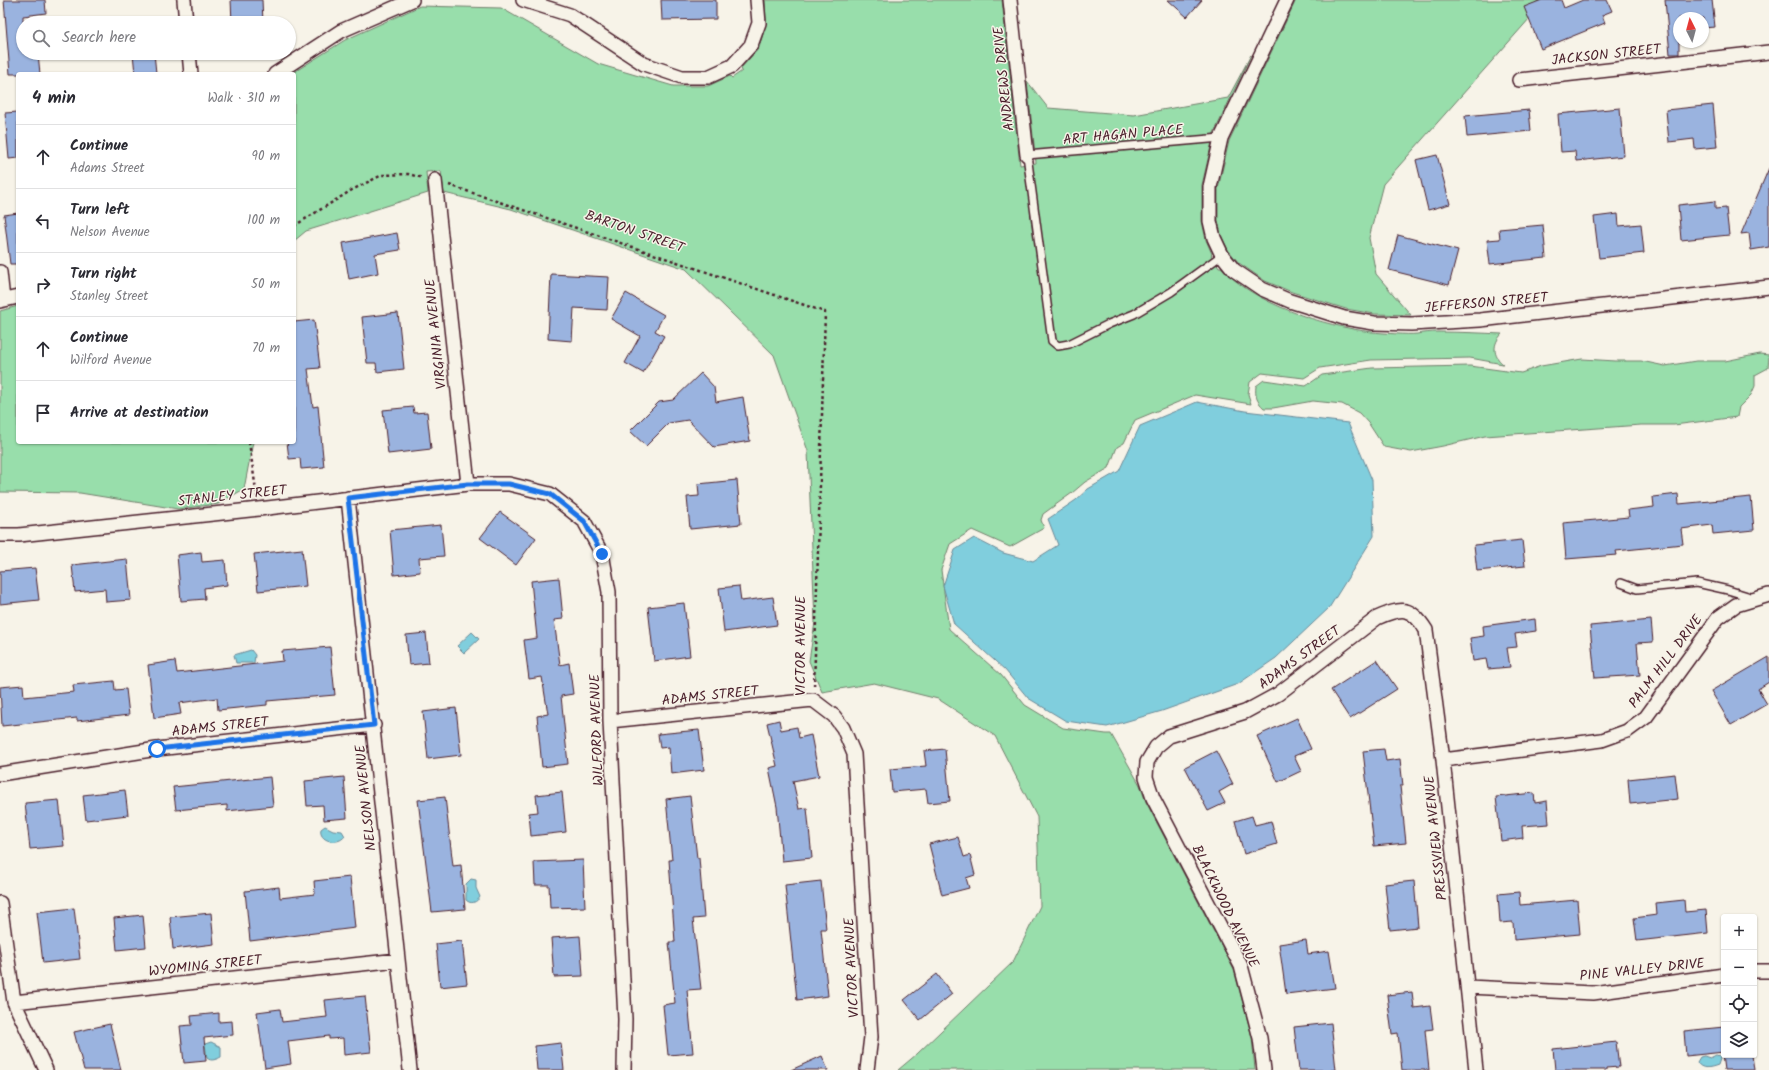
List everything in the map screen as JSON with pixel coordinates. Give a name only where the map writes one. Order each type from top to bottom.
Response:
[{"type":"street","points":[[184,0],[185,16]]},
{"type":"street","points":[[278,72],[341,31],[412,0]]},
{"type":"street","points":[[522,0],[570,16],[644,64],[682,77],[708,77],[732,66],[751,45],[759,23],[757,0]]},
{"type":"street","name":"ANDREWS DRIVE","points":[[1010,0],[1027,155]]},
{"type":"street","points":[[1222,255],[1214,238],[1210,221],[1210,187],[1221,138],[1287,0]]},
{"type":"street","name":"JACKSON STREET","points":[[1519,80],[1769,52]]},
{"type":"street","points":[[190,60],[191,72]]},
{"type":"street","name":"VIRGINIA AVENUE","points":[[435,180],[468,484]]},
{"type":"street","name":"JEFFERSON STREET","points":[[1222,255],[1234,270],[1256,285],[1290,301],[1344,318],[1374,323],[1411,324],[1480,320],[1769,287]]},
{"type":"street","points":[[0,272],[2,301],[16,298]]},
{"type":"street","name":"STANLEY STREET","points":[[0,535],[19,535],[259,509],[468,484]]},
{"type":"street","name":"WILFORD AVENUE","points":[[468,484],[509,484],[550,494],[584,521],[602,554],[609,592],[610,721],[625,1019],[624,1070]]},
{"type":"street","name":"NELSON AVENUE","points":[[348,498],[374,725],[410,1070]]},
{"type":"street","name":"PALM HILL DRIVE","points":[[1443,760],[1602,740],[1627,731],[1646,717],[1718,618],[1736,605],[1769,594]]},
{"type":"street","name":"ADAMS STREET","points":[[1147,762],[1156,747],[1169,736],[1245,712],[1278,694],[1377,618],[1393,612],[1408,611]]},
{"type":"street","name":"PRESSVIEW AVENUE","points":[[1408,611],[1419,618],[1426,630],[1443,760],[1476,1070]]},
{"type":"street","name":"ADAMS STREET","points":[[610,721],[813,700]]},
{"type":"street","name":"VICTOR AVENUE","points":[[813,700],[834,716],[843,728],[854,754],[871,1037],[867,1070]]},
{"type":"street","name":"ADAMS STREET","points":[[0,774],[157,749],[374,725]]},
{"type":"street","name":"BLACKWOOD AVENUE","points":[[1147,762],[1146,777],[1153,798],[1241,966],[1260,1038],[1264,1070]]},
{"type":"street","points":[[0,903],[14,1002],[46,1070]]},
{"type":"street","name":"WYOMING STREET","points":[[14,1002],[398,960]]},
{"type":"street","points":[[1757,971],[1769,971]]},
{"type":"street","name":"PINE VALLEY DRIVE","points":[[1468,987],[1593,993],[1721,975]]},
{"type":"lane","name":"ART HAGAN PLACE","points":[[1027,155],[1221,138]]},
{"type":"lane","points":[[1027,155],[1052,342],[1058,346],[1069,344],[1109,324],[1134,314],[1170,292],[1222,255]]},
{"type":"lane","points":[[1621,583],[1637,588],[1697,583],[1756,598]]},
{"type":"path","points":[[296,225],[352,190],[382,175],[408,174],[435,180]]},
{"type":"path","name":"BARTON STREET","points":[[435,180],[826,312]]},
{"type":"path","name":"VICTOR AVENUE","points":[[813,700],[826,312]]},
{"type":"path","points":[[248,444],[259,509]]},
{"type":"green space","points":[[765,0],[1002,0],[1020,165],[1036,163],[1027,81],[1048,108],[1134,115],[1228,98],[1251,55],[1214,133],[1202,185],[1202,221],[1206,240],[1212,254],[1211,255],[1219,267],[1221,267],[1251,292],[1270,302],[1290,311],[1333,325],[1372,332],[1395,334],[1462,332],[1502,334],[1495,346],[1495,350],[1497,357],[1503,364],[1470,358],[1371,360],[1320,368],[1304,378],[1262,373],[1250,382],[1248,394],[1251,404],[1195,395],[1135,420],[1124,443],[1117,447],[1109,468],[1085,482],[1043,514],[1041,520],[1044,528],[1010,547],[972,530],[950,544],[941,570],[949,629],[1001,675],[1025,705],[1063,728],[1111,734],[1140,785],[1146,802],[1234,970],[1252,1037],[1255,1070],[898,1070],[917,1054],[1013,962],[1040,906],[1037,817],[995,736],[938,699],[874,683],[822,692],[809,661],[815,622],[808,451],[774,355],[686,269],[511,209],[444,193],[441,171],[426,172],[428,193],[306,231],[296,239],[296,72],[294,72],[345,40],[420,6],[501,8],[598,64],[673,86],[708,86],[730,76],[732,78],[742,71],[741,68],[759,48],[766,23]]},
{"type":"green space","points":[[1296,0],[1546,0],[1383,184],[1369,238],[1376,274],[1411,315],[1375,314],[1346,309],[1292,292],[1265,281],[1239,263],[1228,250],[1221,235],[1218,220],[1218,189],[1229,141]]},
{"type":"green space","points":[[16,307],[16,444],[253,444],[244,489],[218,504],[178,509],[80,493],[0,492],[0,311]]},
{"type":"green space","points":[[1760,354],[1769,355],[1768,368],[1755,375],[1755,386],[1751,395],[1739,407],[1737,417],[1674,425],[1641,425],[1485,436],[1411,452],[1384,447],[1369,424],[1359,413],[1342,404],[1313,401],[1273,408],[1264,408],[1257,398],[1256,392],[1256,386],[1264,380],[1306,386],[1322,375],[1372,368],[1470,366],[1521,373],[1541,366],[1582,359],[1641,361],[1665,366],[1696,361],[1725,361]]},
{"type":"water","points":[[1197,402],[1245,411],[1348,423],[1372,480],[1374,536],[1329,608],[1276,658],[1238,684],[1162,711],[1107,727],[1066,721],[1028,698],[1005,670],[954,624],[943,586],[955,550],[974,538],[1003,553],[1033,561],[1058,545],[1048,519],[1076,500],[1088,489],[1119,471],[1140,426]]},
{"type":"water","points":[[472,632],[479,639],[464,653],[457,646]]},
{"type":"water","points":[[251,650],[255,655],[254,663],[236,663],[234,655]]},
{"type":"water","points":[[325,826],[333,830],[342,831],[345,836],[338,841],[329,841],[325,839],[322,837],[321,829]]},
{"type":"water","points":[[471,879],[476,880],[476,888],[480,897],[472,903],[466,900],[466,884]]},
{"type":"water","points":[[211,1042],[221,1047],[221,1057],[212,1060],[207,1058],[205,1044]]},
{"type":"water","points":[[1716,1055],[1719,1056],[1720,1059],[1718,1065],[1703,1067],[1697,1062],[1700,1057],[1704,1056],[1710,1058]]},
{"type":"building","points":[[4,0],[45,0],[46,13],[16,16],[16,60],[39,60],[40,72],[16,72],[16,74],[10,74]]},
{"type":"building","points":[[231,0],[262,0],[263,16],[232,16]]},
{"type":"building","points":[[661,0],[716,0],[716,19],[662,20]]},
{"type":"building","points":[[1168,0],[1202,0],[1187,17]]},
{"type":"building","points":[[1542,0],[1561,0],[1564,8],[1583,0],[1607,0],[1612,11],[1602,15],[1605,23],[1541,49],[1524,7]]},
{"type":"building","points":[[1665,0],[1712,0],[1715,27],[1709,28],[1709,12],[1673,12],[1673,48],[1679,48],[1679,54],[1670,54]]},
{"type":"building","points":[[134,60],[155,60],[156,72],[135,72]]},
{"type":"building","points":[[1713,105],[1717,147],[1695,149],[1694,139],[1669,142],[1666,110]]},
{"type":"building","points":[[1620,108],[1624,156],[1576,161],[1575,151],[1561,152],[1558,114]]},
{"type":"building","points":[[1529,110],[1531,131],[1467,137],[1465,116]]},
{"type":"building","points":[[16,112],[16,158],[9,159],[5,113]]},
{"type":"building","points":[[1437,155],[1450,204],[1428,210],[1416,160]]},
{"type":"building","points":[[1769,168],[1769,247],[1751,250],[1749,233],[1741,234]]},
{"type":"building","points":[[1715,201],[1715,209],[1726,208],[1729,235],[1681,240],[1678,205]]},
{"type":"building","points":[[16,213],[16,264],[10,264],[4,215]]},
{"type":"building","points":[[1618,214],[1619,226],[1641,224],[1644,253],[1599,258],[1594,217]]},
{"type":"building","points":[[1543,225],[1546,258],[1490,264],[1487,240],[1500,239],[1499,229]]},
{"type":"building","points":[[397,233],[400,250],[375,254],[378,273],[349,279],[343,243]]},
{"type":"building","points":[[1398,235],[1458,251],[1449,285],[1389,270]]},
{"type":"building","points":[[551,274],[609,277],[607,310],[574,308],[572,341],[548,339]]},
{"type":"building","points":[[626,293],[664,315],[655,331],[664,336],[643,373],[625,363],[640,336],[611,319]]},
{"type":"building","points":[[398,313],[404,369],[377,372],[376,363],[367,363],[362,317]]},
{"type":"building","points":[[314,320],[320,368],[308,369],[313,407],[318,406],[324,467],[301,469],[300,458],[289,459],[287,444],[296,444],[296,322]]},
{"type":"building","points":[[701,373],[714,387],[716,402],[743,397],[750,441],[714,447],[688,420],[669,423],[646,446],[630,431],[659,402],[673,400]]},
{"type":"building","points":[[413,407],[414,413],[427,412],[431,449],[388,454],[383,410]]},
{"type":"building","points":[[737,480],[741,524],[690,529],[687,497],[699,496],[698,484]]},
{"type":"building","points":[[1678,494],[1679,504],[1751,497],[1754,530],[1713,534],[1712,525],[1681,529],[1683,544],[1616,551],[1617,555],[1566,559],[1563,523],[1629,517],[1628,510],[1654,507],[1653,497]]},
{"type":"building","points":[[500,512],[536,538],[516,565],[480,538]]},
{"type":"building","points":[[441,525],[444,556],[419,558],[420,572],[394,575],[390,530]]},
{"type":"building","points":[[1522,540],[1525,566],[1477,571],[1474,545]]},
{"type":"building","points":[[302,549],[306,586],[258,591],[254,554]]},
{"type":"building","points":[[201,552],[202,562],[225,560],[227,585],[204,588],[205,599],[181,601],[177,555]]},
{"type":"building","points":[[127,559],[131,600],[106,602],[105,589],[75,592],[72,565]]},
{"type":"building","points":[[35,568],[39,600],[0,604],[0,571]]},
{"type":"building","points":[[559,578],[563,619],[554,620],[560,665],[569,663],[573,694],[561,696],[568,764],[542,767],[537,716],[548,714],[542,677],[529,679],[524,640],[537,638],[531,581]]},
{"type":"building","points":[[739,586],[741,601],[773,597],[777,625],[724,632],[719,588]]},
{"type":"building","points":[[684,603],[690,656],[654,661],[648,607]]},
{"type":"building","points":[[1535,619],[1536,631],[1515,634],[1517,647],[1507,648],[1510,667],[1488,669],[1486,659],[1473,661],[1470,638],[1484,636],[1483,626]]},
{"type":"building","points":[[1651,620],[1653,642],[1637,643],[1640,675],[1595,678],[1590,626]]},
{"type":"building","points":[[426,633],[429,663],[409,665],[406,635]]},
{"type":"building","points":[[330,647],[335,695],[267,701],[267,705],[218,710],[217,698],[179,703],[181,714],[154,718],[148,665],[175,661],[177,673],[283,661],[282,651]]},
{"type":"building","points":[[1769,657],[1769,682],[1758,689],[1767,704],[1731,725],[1711,691]]},
{"type":"building","points":[[1377,660],[1397,689],[1350,719],[1331,690]]},
{"type":"building","points":[[114,681],[115,690],[126,689],[129,715],[77,721],[77,718],[2,726],[0,687],[23,685],[24,697],[74,692],[73,685]]},
{"type":"building","points":[[456,708],[461,755],[428,759],[423,712]]},
{"type":"building","points":[[1297,718],[1311,749],[1294,756],[1301,771],[1278,782],[1257,736]]},
{"type":"building","points":[[779,720],[781,730],[797,727],[799,738],[811,735],[819,776],[793,781],[799,809],[807,808],[812,858],[782,861],[777,807],[769,768],[777,766],[767,723]]},
{"type":"building","points":[[699,730],[704,770],[671,774],[669,747],[660,748],[658,734]]},
{"type":"building","points":[[945,749],[950,801],[928,803],[926,789],[892,792],[890,769],[926,766],[924,751]]},
{"type":"building","points":[[1384,749],[1386,761],[1400,759],[1403,786],[1400,786],[1406,843],[1374,846],[1363,751]]},
{"type":"building","points":[[1216,751],[1233,784],[1219,792],[1225,803],[1208,811],[1185,767]]},
{"type":"building","points":[[1675,774],[1678,799],[1630,804],[1628,779]]},
{"type":"building","points":[[270,777],[273,806],[227,811],[227,805],[176,810],[173,787]]},
{"type":"building","points":[[344,777],[347,818],[324,820],[323,805],[307,806],[305,781]]},
{"type":"building","points":[[125,790],[128,815],[86,820],[83,795]]},
{"type":"building","points":[[562,792],[566,832],[531,836],[529,813],[538,812],[536,795]]},
{"type":"building","points":[[1534,793],[1535,803],[1547,801],[1549,824],[1522,826],[1523,838],[1501,841],[1496,797]]},
{"type":"building","points":[[690,796],[697,858],[699,858],[704,918],[693,919],[701,989],[687,990],[693,1053],[668,1055],[663,1005],[675,1003],[669,942],[675,942],[669,860],[672,860],[666,799]]},
{"type":"building","points":[[445,797],[453,866],[461,865],[465,909],[432,912],[418,800]]},
{"type":"building","points":[[59,800],[64,846],[30,849],[25,803]]},
{"type":"building","points":[[1252,816],[1255,825],[1271,821],[1277,844],[1244,854],[1235,821]]},
{"type":"building","points":[[958,837],[964,857],[970,855],[975,875],[966,878],[969,888],[942,895],[929,844]]},
{"type":"building","points":[[583,860],[585,907],[550,908],[549,885],[535,885],[534,862]]},
{"type":"building","points":[[350,877],[355,928],[250,941],[245,891],[279,887],[280,898],[315,894],[314,881]]},
{"type":"building","points":[[821,881],[826,929],[821,929],[828,996],[797,1000],[785,885]]},
{"type":"building","points":[[1414,881],[1418,927],[1390,930],[1385,884]]},
{"type":"building","points":[[1519,892],[1520,905],[1577,900],[1580,934],[1514,940],[1513,922],[1500,923],[1498,894]]},
{"type":"building","points":[[1684,900],[1685,912],[1706,910],[1708,933],[1637,941],[1634,918],[1657,915],[1656,903]]},
{"type":"building","points":[[74,908],[80,959],[43,963],[37,912]]},
{"type":"building","points":[[211,913],[214,944],[173,949],[170,917]]},
{"type":"building","points":[[143,915],[146,947],[117,950],[114,918]]},
{"type":"building","points":[[580,936],[583,976],[554,977],[551,938]]},
{"type":"building","points":[[1306,940],[1308,954],[1329,951],[1335,988],[1286,994],[1279,944]]},
{"type":"building","points":[[462,941],[467,984],[440,987],[436,944]]},
{"type":"building","points":[[937,974],[952,994],[920,1020],[904,1000]]},
{"type":"building","points":[[1412,992],[1414,1008],[1430,1006],[1433,1029],[1425,1030],[1429,1070],[1402,1070],[1398,1033],[1392,1034],[1387,995]]},
{"type":"building","points":[[365,996],[371,1052],[344,1055],[343,1038],[329,1039],[329,1036],[288,1041],[291,1064],[265,1068],[257,1012],[280,1009],[282,1022],[327,1017],[325,1000]]},
{"type":"building","points":[[219,1013],[219,1022],[232,1021],[233,1035],[204,1038],[206,1061],[184,1063],[180,1026],[192,1025],[191,1016]]},
{"type":"building","points":[[1331,1023],[1336,1070],[1299,1070],[1294,1027]]},
{"type":"building","points":[[110,1024],[121,1070],[84,1070],[74,1032]]},
{"type":"building","points":[[1721,1027],[1721,1052],[1686,1056],[1684,1031]]},
{"type":"building","points":[[1616,1042],[1619,1067],[1606,1068],[1606,1070],[1555,1070],[1553,1049]]},
{"type":"building","points":[[561,1043],[564,1070],[537,1070],[535,1046]]},
{"type":"building","points":[[822,1056],[828,1070],[791,1070]]},
{"type":"building","points":[[1722,1058],[1752,1058],[1754,1070],[1724,1070]]},
{"type":"route","points":[[157,749],[374,725],[348,498],[468,484],[509,484],[550,494],[584,521],[602,554]]}]
